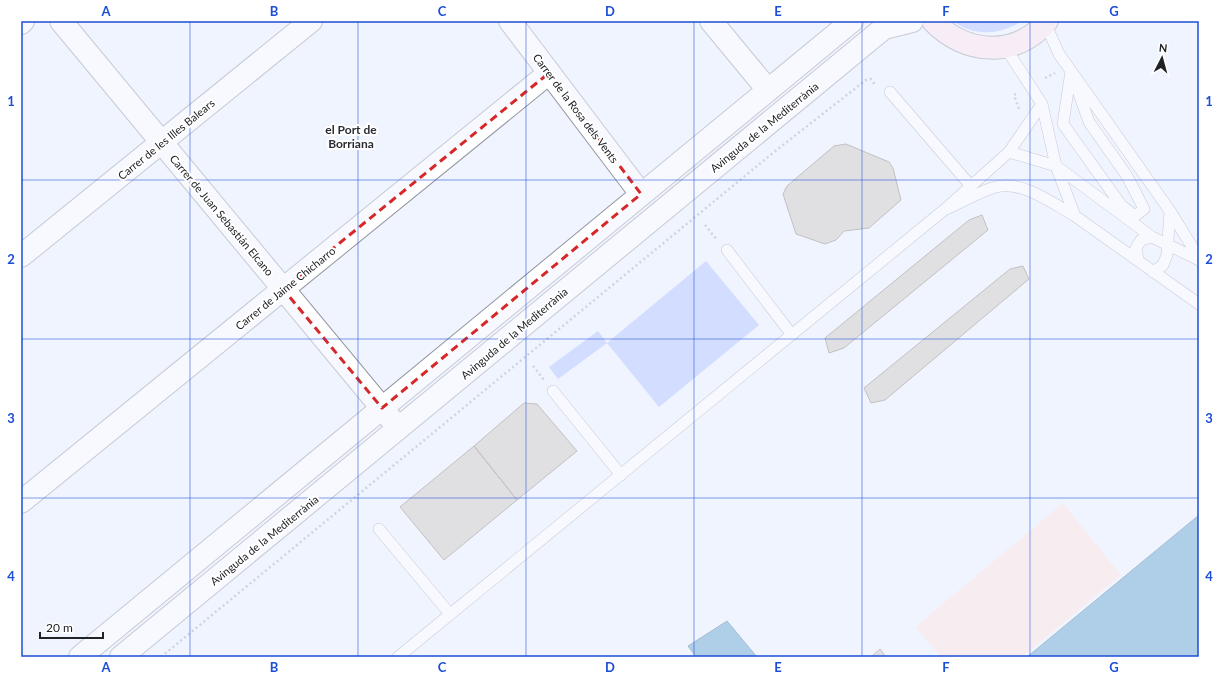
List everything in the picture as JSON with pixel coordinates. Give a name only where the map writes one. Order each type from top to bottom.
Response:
[{"type":"street","name":"Carrer de Juan Sebastián Elcano","points":[[62,21],[399,428]]},
{"type":"street","name":"Carrer de les Illes Balears","points":[[21,256],[311,21]]},
{"type":"street","name":"Carrer de la Rosa dels Vents","points":[[510,21],[642,194]]},
{"type":"street","points":[[711,21],[768,90]]},
{"type":"street","points":[[80,657],[852,21]]},
{"type":"street","name":"Avinguda de la Mediterrània","points":[[121,657],[884,28],[912,21]]},
{"type":"street","points":[[933,21],[944,32],[962,43],[983,48],[1005,47],[1020,42],[1033,34],[1046,22]]},
{"type":"street","name":"Carrer de Jaime Chicharro","points":[[21,502],[549,73]]},
{"type":"lane","points":[[1046,22],[1059,54],[1170,211],[1199,259]]},
{"type":"lane","points":[[1005,47],[1042,104],[1056,166],[1075,216]]},
{"type":"lane","points":[[1069,68],[1089,122],[1127,176],[1144,209],[1135,216],[1121,205],[1063,124],[1069,68]]},
{"type":"lane","points":[[884,90],[970,185]]},
{"type":"lane","points":[[398,657],[944,210],[970,185],[1009,152],[1042,104]]},
{"type":"lane","points":[[1009,152],[1056,166],[1152,237],[1199,259]]},
{"type":"lane","points":[[944,210],[993,187],[1011,186],[1029,190],[1075,216],[1199,304]]},
{"type":"lane","points":[[1153,272],[1162,265],[1167,255],[1170,211]]},
{"type":"lane","points":[[1138,260],[1136,248],[1141,240],[1152,237]]},
{"type":"lane","points":[[727,250],[792,335]]},
{"type":"lane","points":[[553,391],[622,475]]},
{"type":"lane","points":[[379,529],[450,614]]},
{"type":"path","points":[[1020,114],[1014,95],[1069,68]]},
{"type":"path","points":[[161,657],[774,152],[866,80],[871,79],[884,90]]},
{"type":"highlighted area","points":[[549,73],[641,194],[382,408],[283,289]]},
{"type":"shaded area","points":[[953,21],[1022,21],[1005,29],[978,32],[970,30]]},
{"type":"shaded area","points":[[706,261],[759,325],[659,407],[607,343]]},
{"type":"shaded area","points":[[598,331],[607,343],[558,379],[549,367]]},
{"type":"shaded area","points":[[1063,503],[1121,575],[1022,657],[941,657],[915,627]]},
{"type":"shaded area","points":[[1199,515],[1199,657],[1027,657]]},
{"type":"shaded area","points":[[727,621],[757,657],[696,657],[688,646]]},
{"type":"building","points":[[846,144],[889,162],[893,168],[901,200],[869,228],[844,231],[836,240],[825,244],[796,234],[783,194],[787,186],[834,146]]},
{"type":"building","points":[[982,215],[988,230],[844,348],[829,353],[825,338],[969,220]]},
{"type":"building","points":[[1023,266],[1029,279],[885,400],[871,403],[864,388],[1010,269]]},
{"type":"building","points":[[524,403],[537,404],[577,451],[517,500],[474,446]]},
{"type":"building","points":[[474,446],[517,500],[444,560],[400,507]]},
{"type":"building","points":[[880,649],[886,657],[871,657]]},
{"type":"district","name":"el Port de Borriana","points":[[351,136]]}]
